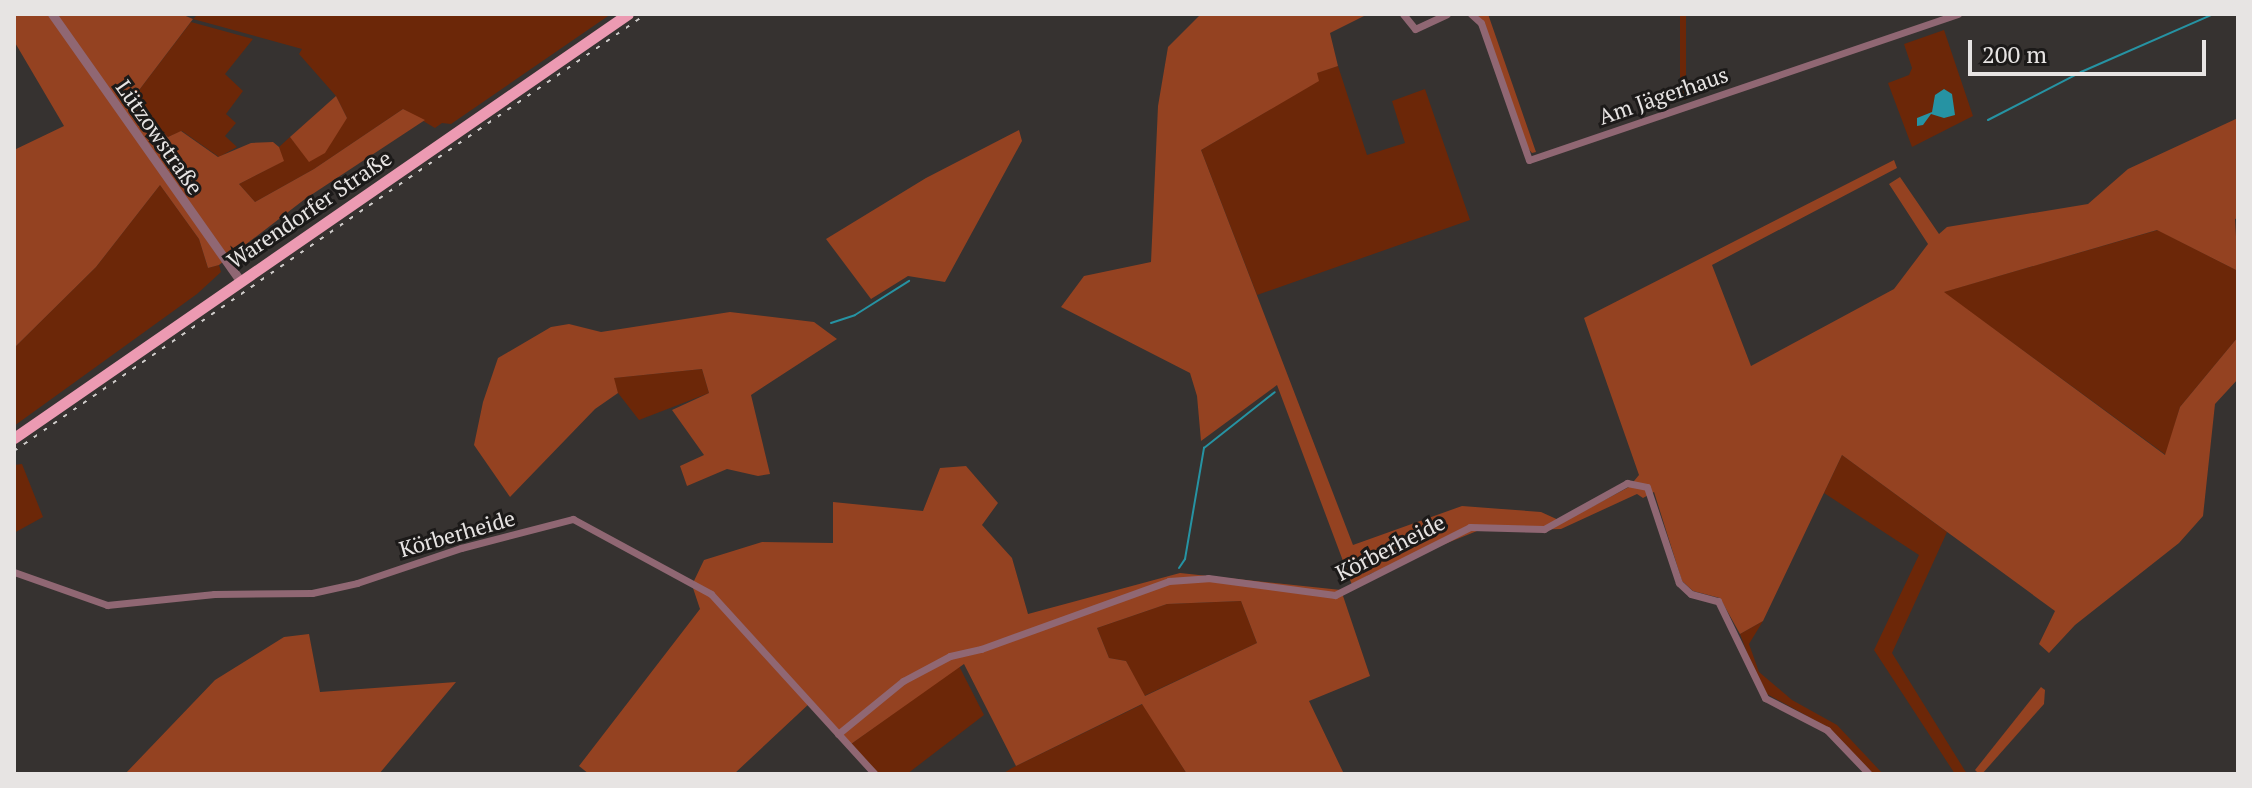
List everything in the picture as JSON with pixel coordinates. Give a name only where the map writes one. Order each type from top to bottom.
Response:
[{"type":"main road","name":"Warendorfer Straße","points":[[14,438],[628,14]]},
{"type":"street","name":"Lützowstraße","points":[[52,14],[240,281]]},
{"type":"street","points":[[1403,14],[1415,29],[1447,14]]},
{"type":"street","name":"Am Jägerhaus","points":[[1471,14],[1481,23],[1529,160],[1958,14]]},
{"type":"street","name":"Körberheide","points":[[838,734],[903,681],[950,656],[981,649],[1169,581],[1208,578],[1335,595],[1470,527],[1544,529],[1627,483],[1647,487],[1679,583],[1691,594],[1718,601],[1765,698],[1827,730],[1869,774]]},
{"type":"street","name":"Körberheide","points":[[14,572],[107,605],[214,594],[312,593],[357,583],[461,548],[573,519],[711,594],[875,774]]},
{"type":"shaded area","points":[[14,14],[181,14],[193,19],[130,102],[168,137],[181,131],[218,157],[251,143],[273,142],[279,147],[284,161],[239,184],[255,202],[314,169],[403,109],[425,120],[305,199],[219,265],[208,268],[199,239],[160,185],[96,267],[14,348],[14,150],[64,126],[14,41]]},
{"type":"shaded area","points":[[198,14],[611,14],[451,124],[442,123],[435,128],[403,109],[314,169],[255,202],[239,184],[283,161],[279,147],[290,137],[310,161],[347,118],[336,96],[299,54],[302,49],[193,19]]},
{"type":"shaded area","points":[[1201,14],[1368,14],[1330,33],[1338,66],[1317,73],[1319,81],[1201,150],[1353,545],[1462,506],[1541,512],[1563,522],[1629,487],[1639,475],[1584,318],[1894,160],[1897,168],[1712,265],[1751,366],[1894,289],[1928,244],[1889,184],[1900,177],[1939,234],[1947,227],[2088,204],[2128,169],[2238,118],[2238,218],[2235,219],[2238,271],[2157,230],[1944,292],[2165,455],[2180,407],[2238,337],[2238,379],[2215,404],[2203,516],[2179,543],[2075,625],[2049,653],[2039,644],[2055,611],[1842,455],[1763,621],[1740,634],[1720,598],[1693,591],[1682,581],[1654,492],[1643,498],[1637,494],[1561,529],[1477,531],[1370,574],[1352,585],[1277,385],[1201,441],[1197,396],[1190,373],[1061,307],[1084,276],[1151,262],[1158,106],[1168,47]]},
{"type":"shaded area","points":[[1477,14],[1488,14],[1536,152],[1532,153],[1525,145],[1484,24]]},
{"type":"shaded area","points":[[1680,14],[1686,14],[1686,100],[1680,100]]},
{"type":"shaded area","points":[[191,22],[253,39],[225,74],[243,91],[226,114],[236,123],[225,136],[237,147],[219,157],[182,131],[168,137],[130,102]]},
{"type":"shaded area","points":[[1944,30],[1973,116],[1912,147],[1888,83],[1909,75],[1912,68],[1904,44]]},
{"type":"shaded area","points":[[1338,66],[1367,155],[1405,143],[1392,101],[1425,89],[1470,220],[1257,295],[1201,150],[1318,81],[1316,73]]},
{"type":"shaded area","points":[[336,96],[347,118],[325,153],[309,162],[290,137]]},
{"type":"shaded area","points":[[1019,130],[1022,141],[945,282],[908,276],[871,299],[826,239],[926,178]]},
{"type":"shaded area","points":[[160,185],[199,239],[208,268],[219,265],[221,272],[197,294],[14,426],[14,348],[96,267]]},
{"type":"shaded area","points":[[2158,230],[2238,271],[2238,337],[2180,407],[2166,455],[1943,292]]},
{"type":"shaded area","points":[[730,312],[814,322],[837,339],[751,395],[770,474],[758,476],[727,469],[687,486],[680,466],[704,455],[672,410],[709,393],[702,369],[614,378],[618,393],[595,409],[510,497],[474,445],[483,402],[498,358],[551,327],[569,324],[601,332]]},
{"type":"shaded area","points":[[702,369],[709,393],[639,420],[618,393],[613,378]]},
{"type":"shaded area","points":[[1842,455],[1947,532],[1892,653],[1967,774],[1955,774],[1874,650],[1919,555],[1824,493]]},
{"type":"shaded area","points":[[22,464],[43,517],[14,533],[14,465]]},
{"type":"shaded area","points":[[966,466],[998,503],[982,525],[1012,558],[1028,614],[1180,573],[1341,590],[1370,676],[1309,701],[1344,774],[1187,774],[1142,704],[1016,766],[964,664],[851,744],[811,702],[734,774],[589,774],[579,766],[700,609],[692,585],[704,560],[762,542],[833,543],[833,502],[923,511],[940,468]],"holes":[[[1241,601],[1257,643],[1145,696],[1126,661],[1109,658],[1097,628],[1167,604]]]},
{"type":"shaded area","points":[[1241,601],[1257,643],[1144,696],[1126,661],[1109,658],[1097,628],[1167,604]]},
{"type":"shaded area","points":[[1763,621],[1749,644],[1759,672],[1792,700],[1837,725],[1883,774],[1872,774],[1829,728],[1767,694],[1755,674],[1740,634]]},
{"type":"shaded area","points":[[309,634],[320,692],[456,682],[379,774],[125,774],[215,680],[284,637]]},
{"type":"shaded area","points":[[959,666],[984,715],[907,774],[877,774],[851,744]]},
{"type":"shaded area","points":[[2041,687],[2045,690],[2044,704],[1982,774],[1978,773],[1975,770]]},
{"type":"shaded area","points":[[1143,704],[1187,774],[1002,774],[1012,768]]},
{"type":"water","points":[[1944,89],[1952,94],[1955,115],[1944,118],[1931,114],[1923,125],[1917,126],[1917,118],[1932,112],[1935,95]]},
{"type":"waterway","points":[[1988,120],[2081,72],[2214,14]]},
{"type":"waterway","points":[[831,323],[855,315],[909,281]]},
{"type":"waterway","points":[[1179,568],[1185,559],[1204,448],[1275,392]]},
{"type":"railway","points":[[14,451],[646,14]]}]
